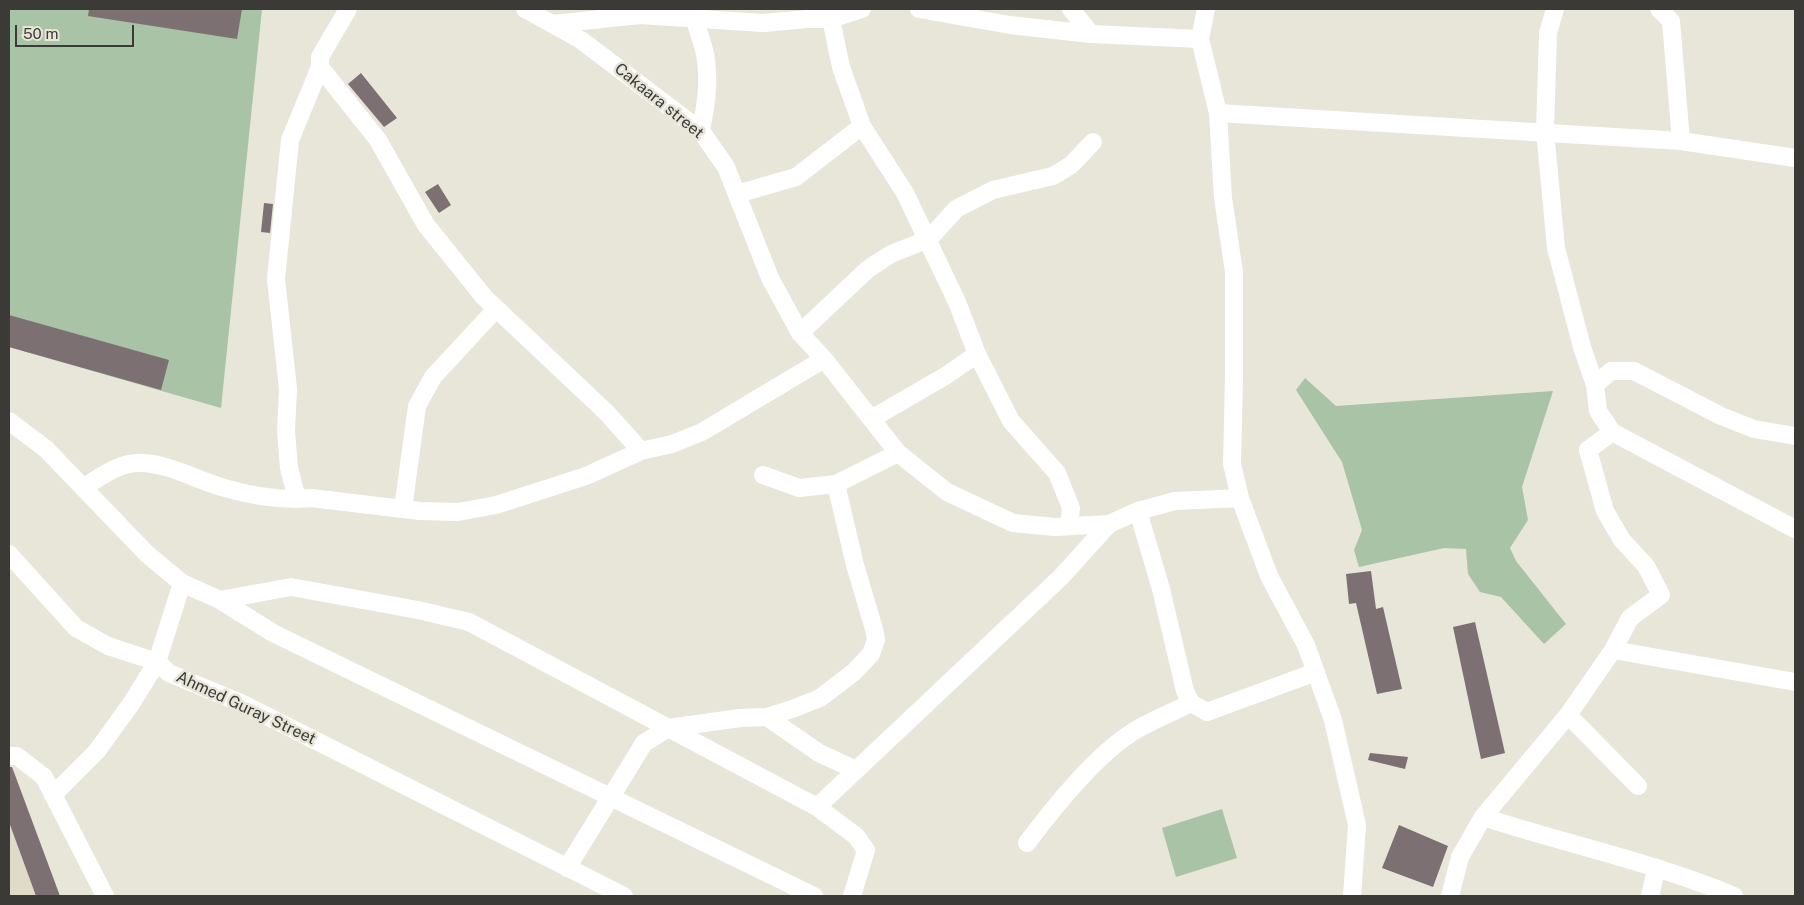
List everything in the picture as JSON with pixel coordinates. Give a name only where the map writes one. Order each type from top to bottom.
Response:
[{"type":"street","points":[[297,499],[289,468],[286,431],[288,389],[276,280],[290,140],[320,67],[320,58],[348,9]]},
{"type":"street","name":"Cakaara street","points":[[526,9],[581,40],[701,131],[726,167],[770,278],[800,333],[824,359],[898,453],[947,492],[1013,523],[1055,527],[1109,524]]},
{"type":"street","points":[[553,24],[640,15],[694,13],[763,23],[807,14],[831,19],[862,9]]},
{"type":"street","points":[[919,9],[1010,25],[1091,34],[1200,40]]},
{"type":"street","points":[[1071,9],[1091,34]]},
{"type":"street","points":[[1206,9],[1200,40],[1218,113],[1223,198],[1234,272],[1232,464],[1240,498],[1269,576],[1306,645],[1333,720],[1357,825],[1352,896]]},
{"type":"street","points":[[1555,9],[1548,33],[1546,131],[1556,248],[1580,338],[1595,385],[1598,411],[1612,432],[1795,529]]},
{"type":"street","points":[[1659,9],[1670,21],[1681,141]]},
{"type":"street","points":[[694,13],[705,53],[709,86],[701,131]]},
{"type":"street","points":[[831,19],[841,67],[862,126],[905,193],[929,239],[957,302],[977,354],[1012,421],[1057,473],[1071,508],[1069,526]]},
{"type":"street","points":[[320,67],[378,140],[426,225],[484,298],[607,413],[641,450]]},
{"type":"street","points":[[1218,113],[1546,131],[1681,141],[1706,143],[1795,158]]},
{"type":"street","points":[[736,194],[796,177],[862,126]]},
{"type":"street","points":[[800,333],[868,269],[891,254],[929,239],[956,209],[993,190],[1053,176],[1071,164],[1093,142]]},
{"type":"street","points":[[403,509],[417,406],[433,377],[496,309]]},
{"type":"street","points":[[871,419],[947,375],[977,354]]},
{"type":"street","points":[[83,488],[118,468],[138,463],[165,468],[226,488],[278,499],[312,498],[403,509],[458,512],[496,505],[586,476],[641,450],[672,444],[702,432],[824,359]]},
{"type":"street","points":[[1595,385],[1611,371],[1634,371],[1720,416],[1754,429],[1795,436]]},
{"type":"street","points":[[9,421],[46,449],[147,554],[182,582],[220,600],[273,633],[814,896]]},
{"type":"street","points":[[1450,896],[1460,857],[1483,817],[1568,715],[1613,650],[1630,618],[1661,594],[1646,566],[1622,540],[1605,511],[1588,450],[1612,432]]},
{"type":"street","points":[[763,475],[799,488],[836,484],[898,453]]},
{"type":"street","points":[[567,868],[644,743],[668,728],[740,718],[766,717],[820,698],[854,672],[871,654],[876,640],[836,484]]},
{"type":"street","points":[[817,807],[1062,577],[1109,524],[1138,511],[1175,501],[1240,498]]},
{"type":"street","points":[[1138,511],[1161,589],[1185,692],[1191,703],[1208,712],[1316,672]]},
{"type":"street","points":[[9,554],[76,628],[108,646],[157,662],[131,704],[97,751],[53,795]]},
{"type":"street","name":"Ahmed Guray Street","points":[[182,582],[157,662],[169,673],[243,704],[624,896]]},
{"type":"street","points":[[220,600],[292,587],[418,610],[469,622],[817,807],[856,836],[866,850],[852,896]]},
{"type":"street","points":[[1613,650],[1795,682]]},
{"type":"street","points":[[1027,844],[1057,804],[1116,744],[1136,730],[1191,703]]},
{"type":"street","points":[[1568,715],[1638,786]]},
{"type":"street","points":[[766,717],[819,753],[856,770]]},
{"type":"street","points":[[9,756],[16,756],[44,777],[105,896]]},
{"type":"street","points":[[1483,817],[1544,837],[1613,854],[1656,870],[1706,884],[1734,896]]},
{"type":"street","points":[[1650,896],[1656,870]]},
{"type":"shaded area","points":[[14,771],[55,882],[57,896],[9,896],[9,772]]},
{"type":"green space","points":[[9,9],[262,9],[221,408],[9,347]]},
{"type":"green space","points":[[1305,378],[1336,406],[1553,391],[1522,487],[1528,520],[1510,548],[1516,561],[1566,624],[1544,644],[1501,597],[1480,592],[1468,574],[1466,549],[1444,548],[1359,567],[1354,550],[1362,530],[1342,462],[1296,390]]},
{"type":"green space","points":[[1222,809],[1237,858],[1176,877],[1162,828]]},
{"type":"building","points":[[89,9],[242,9],[237,39],[88,16]]},
{"type":"building","points":[[361,73],[397,118],[384,127],[348,84]]},
{"type":"building","points":[[438,184],[451,205],[439,213],[425,192]]},
{"type":"building","points":[[264,203],[273,204],[270,233],[261,232]]},
{"type":"building","points":[[9,315],[169,360],[161,390],[9,347]]},
{"type":"building","points":[[1371,571],[1376,609],[1383,607],[1402,689],[1377,694],[1356,603],[1349,604],[1346,574]]},
{"type":"building","points":[[1475,622],[1505,753],[1481,759],[1453,627]]},
{"type":"building","points":[[1370,753],[1408,757],[1405,769],[1368,760]]},
{"type":"building","points":[[9,767],[12,767],[60,896],[36,896],[9,822]]},
{"type":"building","points":[[1399,825],[1448,846],[1433,887],[1382,868]]}]
